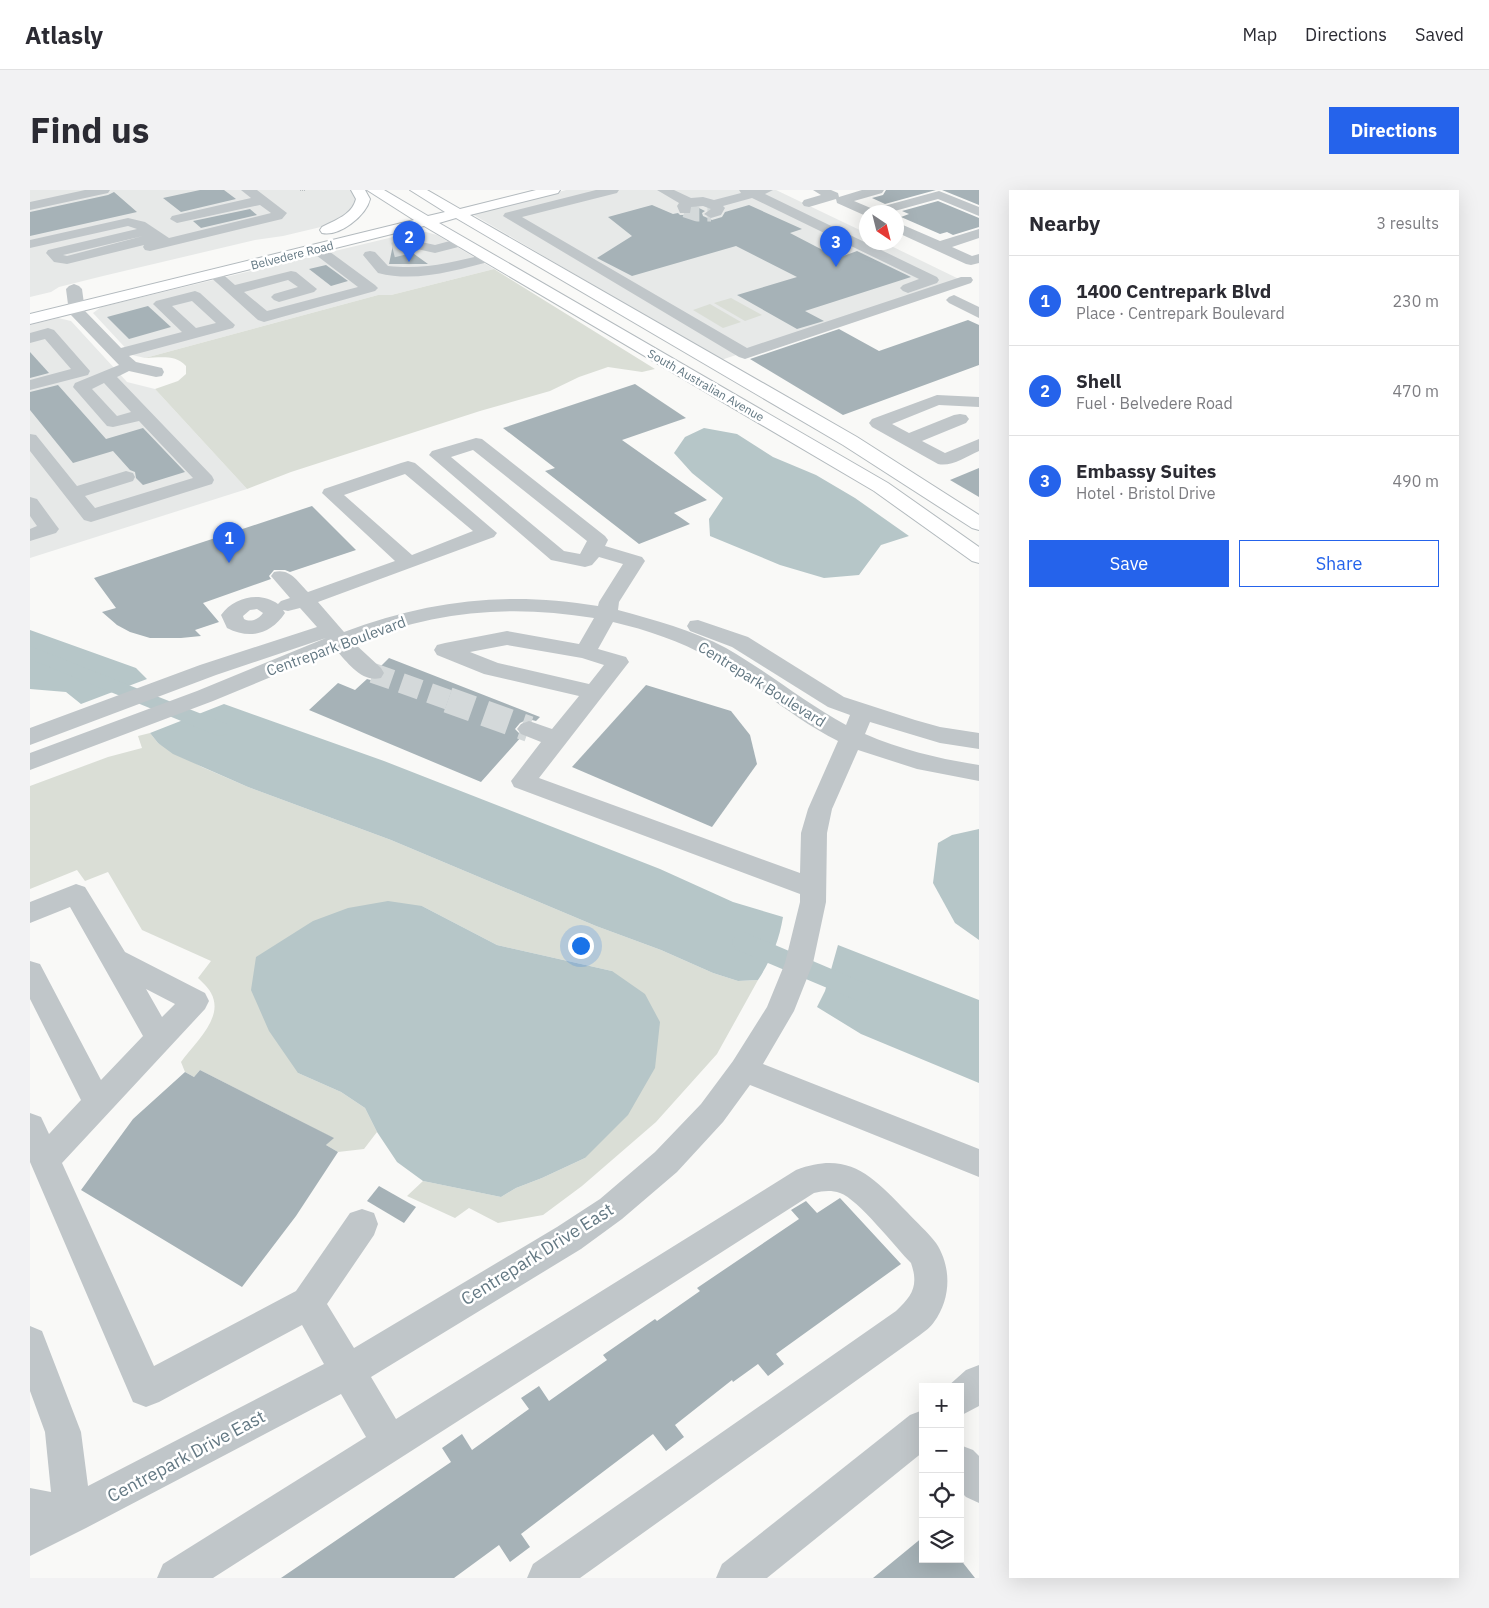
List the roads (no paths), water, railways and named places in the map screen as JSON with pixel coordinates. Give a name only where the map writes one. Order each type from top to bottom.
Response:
[{"type":"main road","points":[[328,230],[352,217],[359,210],[363,199],[358,190]]},
{"type":"main road","name":"South Australian Avenue","points":[[374,190],[881,487],[979,557]]},
{"type":"main road","name":"South Australian Avenue","points":[[417,190],[850,441],[979,524]]},
{"type":"main road","name":"Belvedere Road","points":[[30,319],[553,190]]},
{"type":"main road","points":[[384,216],[462,197]]},
{"type":"main road","name":"Belvedere Road","points":[[310,234],[365,221]]},
{"type":"main road","points":[[57,280],[74,290],[94,287]]},
{"type":"street","points":[[30,206],[103,190]]},
{"type":"street","points":[[57,280],[166,243],[243,225],[277,216],[280,213],[248,190]]},
{"type":"street","points":[[612,190],[510,216],[745,354],[846,320],[932,280],[868,250]]},
{"type":"street","points":[[664,190],[687,206],[700,202],[713,209],[756,191],[859,246]]},
{"type":"street","points":[[820,190],[832,196]]},
{"type":"street","points":[[809,203],[855,190]]},
{"type":"street","points":[[859,208],[842,200],[876,190]]},
{"type":"street","points":[[903,205],[939,195],[979,212]]},
{"type":"street","points":[[795,197],[825,211]]},
{"type":"street","points":[[197,236],[176,219],[262,200]]},
{"type":"street","points":[[240,205],[261,220]]},
{"type":"street","points":[[222,209],[243,225]]},
{"type":"street","points":[[202,214],[223,230]]},
{"type":"street","points":[[57,280],[30,245],[128,222],[136,222],[166,243]]},
{"type":"street","points":[[809,233],[848,222]]},
{"type":"street","points":[[148,231],[152,238],[148,241],[73,259],[59,259],[53,253],[112,238],[148,231]]},
{"type":"street","points":[[904,232],[975,259]]},
{"type":"street","points":[[939,246],[979,233]]},
{"type":"street","points":[[348,241],[370,255],[383,270],[411,273],[437,270],[488,258]]},
{"type":"street","points":[[405,248],[417,244],[436,249],[461,242]]},
{"type":"street","points":[[214,274],[264,316],[370,288],[317,249]]},
{"type":"street","points":[[370,255],[386,252]]},
{"type":"street","points":[[250,304],[309,289],[287,271],[330,259]]},
{"type":"street","points":[[975,259],[949,268],[975,285]]},
{"type":"street","points":[[30,385],[82,371],[86,347],[77,312],[74,290],[79,285],[67,274],[57,280]]},
{"type":"street","points":[[232,290],[291,275]]},
{"type":"street","points":[[732,346],[890,300],[975,285]]},
{"type":"street","points":[[937,306],[954,300],[975,285]]},
{"type":"street","points":[[146,291],[193,334]]},
{"type":"street","points":[[143,414],[113,422],[81,387],[107,376],[124,360],[193,334],[228,325],[195,296],[161,304]]},
{"type":"street","points":[[954,300],[979,312]]},
{"type":"street","points":[[846,320],[867,330]]},
{"type":"street","points":[[30,338],[48,333],[156,372]]},
{"type":"street","points":[[30,439],[90,516],[204,480],[107,376]]},
{"type":"street","points":[[979,402],[937,400],[878,423],[944,460],[979,444]]},
{"type":"street","points":[[908,440],[960,419]]},
{"type":"street","points":[[476,442],[598,540],[594,549],[585,561],[558,556],[438,455],[476,442]]},
{"type":"street","points":[[272,610],[409,564],[487,534],[408,467],[331,492],[409,564]]},
{"type":"street","points":[[73,494],[126,477]]},
{"type":"street","points":[[30,503],[49,529],[30,535]]},
{"type":"street","points":[[585,652],[635,561],[594,549]]},
{"type":"street","points":[[281,576],[356,659],[373,673]]},
{"type":"street","name":"Centrepark Boulevard","points":[[30,736],[208,670],[335,635],[468,607],[537,604],[653,611],[740,642],[836,702],[862,712],[940,735],[979,741]]},
{"type":"street","name":"Centrepark Boulevard","points":[[608,608],[706,646],[746,670],[820,721],[851,738],[899,757],[940,767],[979,773]]},
{"type":"street","name":"Centrepark Boulevard","points":[[30,762],[229,687],[335,635]]},
{"type":"street","points":[[594,692],[492,669],[445,650],[507,638],[585,652],[618,662],[523,781],[813,895]]},
{"type":"street","name":"Centrepark Drive East","points":[[30,1537],[348,1371],[569,1238],[611,1209],[666,1162],[712,1113],[744,1070],[780,1011],[799,963],[813,895],[814,833],[820,809],[862,712]]},
{"type":"street","points":[[529,729],[558,739]]},
{"type":"street","points":[[30,913],[76,894],[159,1038]]},
{"type":"street","points":[[45,1159],[195,1000],[115,960]]},
{"type":"street","points":[[32,979],[98,1103]]},
{"type":"street","points":[[744,1070],[979,1163]]},
{"type":"street","points":[[30,1126],[146,1390],[308,1303],[362,1224]]},
{"type":"street","points":[[177,1578],[807,1180],[829,1176],[851,1181],[871,1197],[924,1254],[931,1274],[930,1293],[922,1310],[908,1323],[547,1578]]},
{"type":"street","points":[[308,1303],[390,1443]]},
{"type":"street","points":[[30,1343],[62,1432],[73,1515],[30,1507]]},
{"type":"street","points":[[964,1395],[979,1383]]},
{"type":"street","points":[[736,1578],[919,1431]]},
{"type":"street","points":[[964,1467],[979,1484]]},
{"type":"waterway","points":[[30,652],[220,729]]},
{"type":"waterway","points":[[744,942],[858,991]]},
{"type":"tunnel","points":[[685,210],[697,214],[711,214]]},
{"type":"tunnel","points":[[393,250],[405,247]]},
{"type":"tunnel","points":[[373,673],[452,701]]},
{"type":"tunnel","points":[[448,700],[529,729]]},
{"type":"place","name":"Shell","points":[[409,262]]},
{"type":"place","name":"Embassy Suites","points":[[836,267]]},
{"type":"place","name":"1400 Centrepark Blvd","points":[[229,563]]}]
